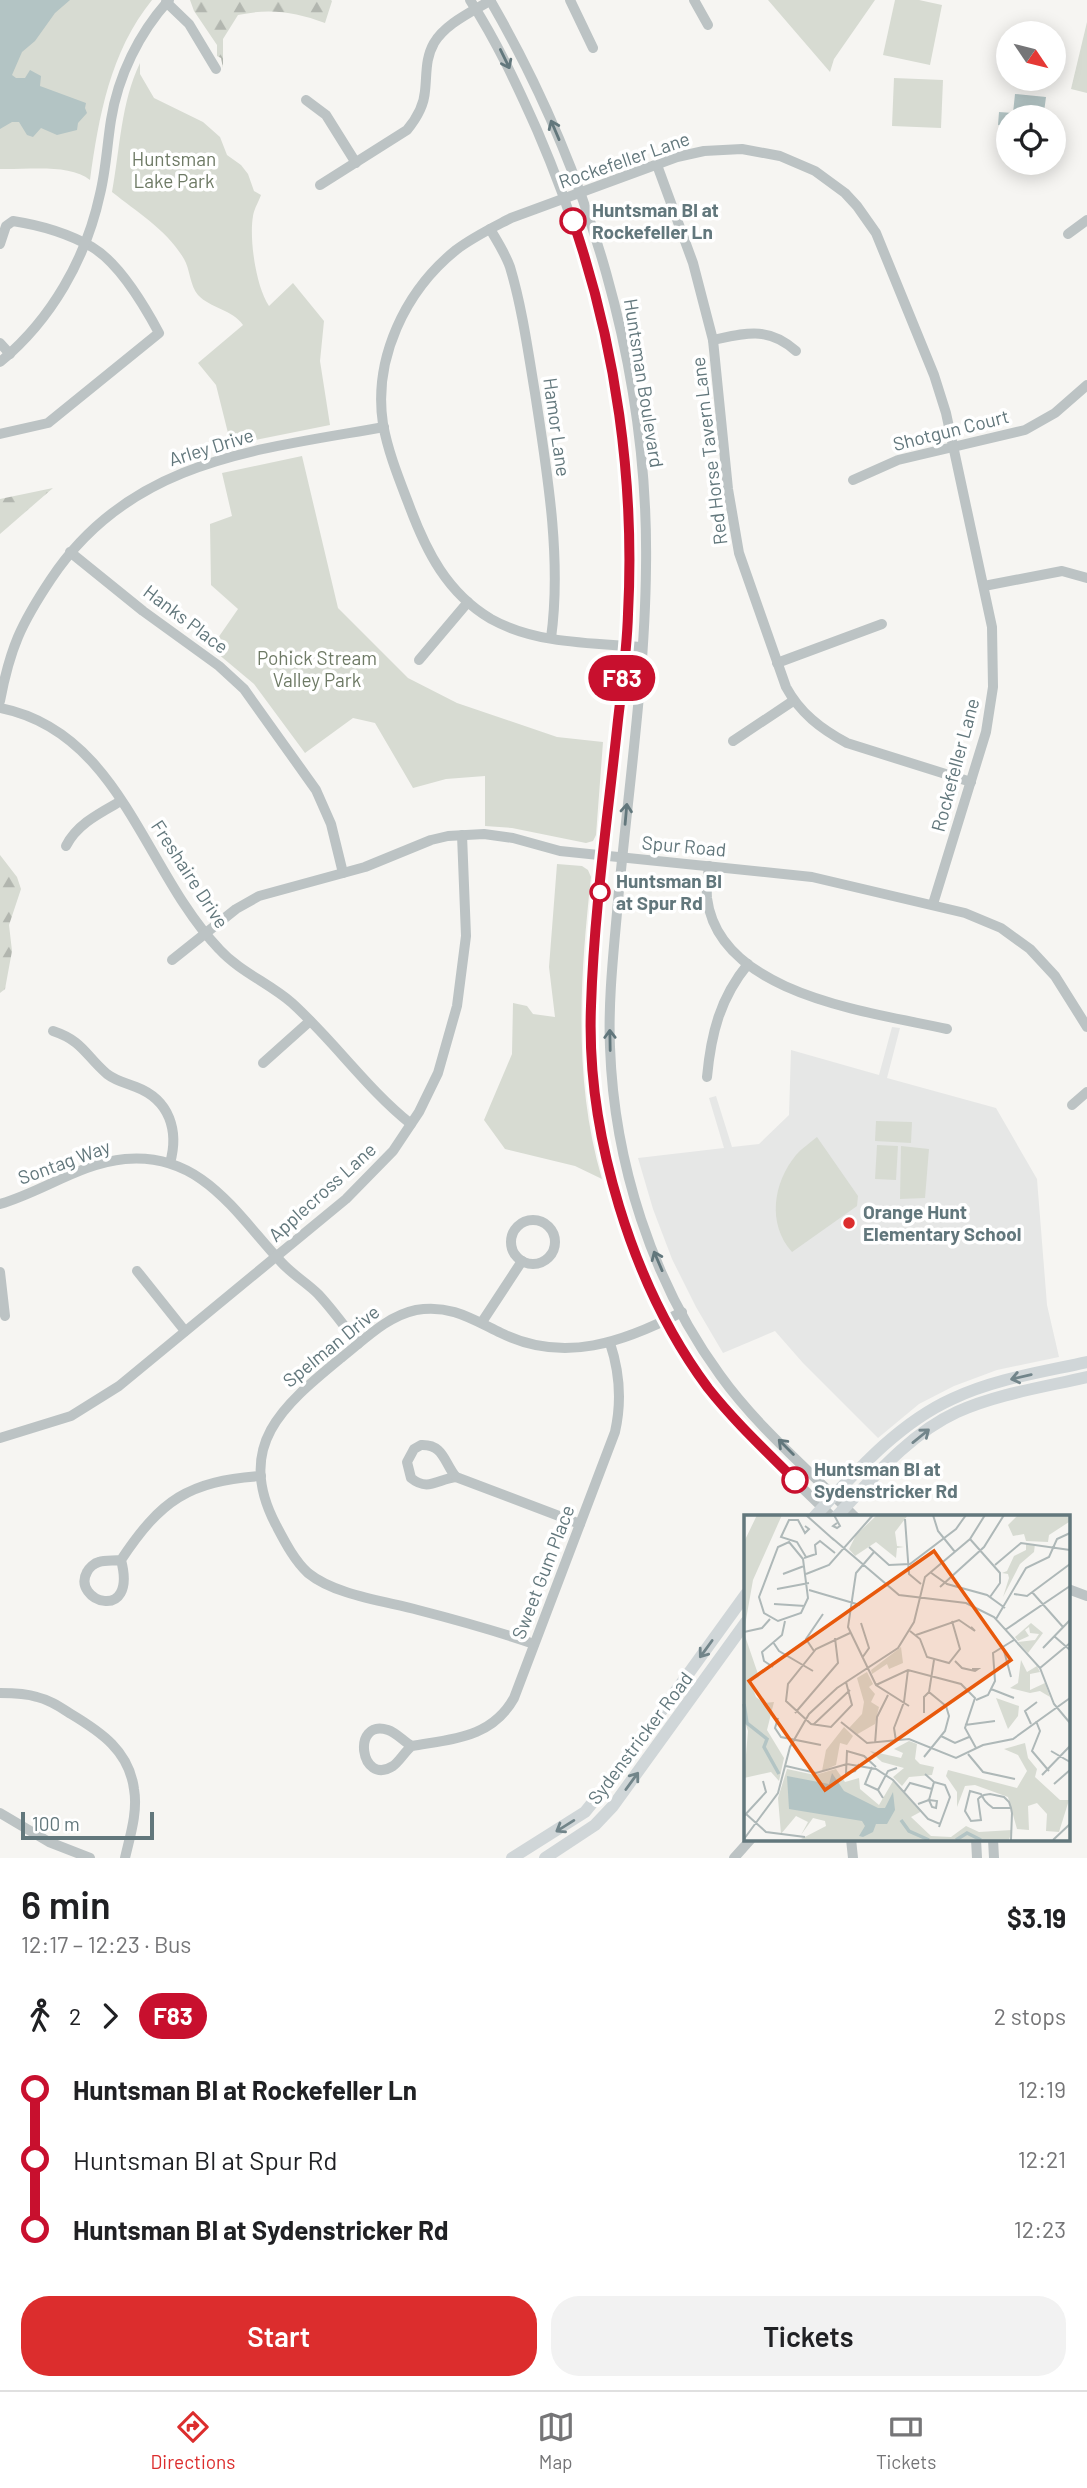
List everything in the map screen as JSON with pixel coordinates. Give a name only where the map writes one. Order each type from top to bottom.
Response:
[{"type":"main road","points":[[826,1514],[834,1495],[894,1436],[950,1399],[981,1387],[1087,1362]]},
{"type":"main road","points":[[826,1514],[845,1507],[902,1451],[957,1412],[988,1401],[1087,1377]]},
{"type":"main road","name":"Sydenstricker Road","points":[[512,1858],[585,1812],[618,1771],[744,1597]]},
{"type":"main road","name":"Sydenstricker Road","points":[[545,1858],[595,1825],[613,1806],[744,1625]]},
{"type":"street","points":[[320,185],[397,138],[415,120],[423,102],[427,61],[435,41],[473,5],[491,0]]},
{"type":"street","name":"Huntsman Boulevard","points":[[491,0],[530,72],[580,193],[598,245],[615,304],[637,422],[644,495],[646,563],[642,648],[610,997],[614,1101],[624,1158],[641,1219],[660,1266],[710,1361],[732,1391],[853,1515]]},
{"type":"street","points":[[570,0],[593,48]]},
{"type":"street","points":[[694,0],[708,24]]},
{"type":"street","points":[[0,362],[32,331],[53,305],[86,244],[101,193],[112,117],[121,82],[145,31],[167,1],[189,23],[216,69]]},
{"type":"street","name":"Huntsman Boulevard","points":[[473,5],[514,79],[583,250],[599,308],[621,424],[629,563],[626,646],[591,1009],[594,1077],[603,1137],[617,1196],[635,1248],[667,1320],[696,1370],[720,1402],[826,1514]]},
{"type":"street","points":[[306,100],[326,115],[356,163]]},
{"type":"street","name":"Rockefeller Lane","points":[[642,648],[551,638],[512,629],[491,619],[468,602],[448,582],[427,551],[396,469],[384,427],[385,368],[392,339],[404,312],[442,262],[471,239],[511,218],[704,150],[755,150],[780,156],[804,165],[845,193],[867,218],[884,250],[934,375],[954,446],[984,586],[992,627],[993,687],[986,732],[933,904]]},
{"type":"street","name":"Red Horse Tavern Lane","points":[[657,165],[693,263],[713,340],[734,533],[748,585],[793,701],[816,724],[847,743],[971,782]]},
{"type":"street","points":[[1068,234],[1087,220]]},
{"type":"street","points":[[0,244],[6,226],[13,221],[33,224],[86,244],[111,264],[141,300],[159,333],[48,423],[0,434]]},
{"type":"street","name":"Hamor Lane","points":[[490,229],[503,250],[512,276],[528,351],[541,436],[555,584],[551,638]]},
{"type":"street","points":[[713,340],[744,334],[766,334],[785,341],[796,351]]},
{"type":"street","points":[[0,343],[10,354]]},
{"type":"street","name":"Shotgun Court","points":[[853,480],[898,460],[1010,435],[1038,424],[1087,385]]},
{"type":"street","name":"Arley Drive","points":[[0,701],[10,653],[36,601],[70,552],[119,507],[150,487],[219,460],[301,441],[384,427]]},
{"type":"street","name":"Hanks Place","points":[[70,552],[143,611],[219,666],[244,689],[316,790],[331,824],[343,873]]},
{"type":"street","points":[[984,586],[1062,571],[1087,578]]},
{"type":"street","points":[[419,660],[468,602]]},
{"type":"street","points":[[777,663],[882,624]]},
{"type":"street","points":[[733,741],[793,701]]},
{"type":"street","name":"Freshaire Drive","points":[[0,708],[29,716],[69,740],[105,775],[205,933],[232,961],[286,999],[310,1021],[391,1108],[411,1124]]},
{"type":"street","points":[[66,846],[79,827],[121,801]]},
{"type":"street","name":"Applecross Lane","points":[[0,1438],[53,1422],[84,1409],[119,1386],[367,1180],[393,1151],[438,1073],[452,1030],[466,936],[462,835]]},
{"type":"street","name":"Spur Road","points":[[172,960],[236,909],[259,896],[374,864],[431,839],[495,835],[560,851],[812,877],[933,904],[989,922],[1012,934],[1030,949],[1055,976],[1087,1027]]},
{"type":"street","points":[[709,866],[706,890],[713,920],[722,938],[748,964],[775,981],[812,997],[947,1029]]},
{"type":"street","points":[[707,1077],[711,1038],[719,1010],[735,980],[748,964]]},
{"type":"street","points":[[262,1063],[310,1021]]},
{"type":"street","points":[[53,1031],[73,1039],[109,1075],[144,1091],[160,1105],[170,1119],[175,1138],[170,1163]]},
{"type":"street","points":[[1072,1105],[1087,1092]]},
{"type":"street","name":"Sontag Way","points":[[0,1204],[110,1162],[141,1159],[170,1163],[192,1173],[216,1189],[276,1257],[318,1295],[358,1344]]},
{"type":"street","points":[[527,1221],[545,1223],[555,1238],[550,1256],[540,1263],[522,1261],[513,1251],[512,1239],[516,1228],[527,1221]]},
{"type":"street","points":[[482,1322],[522,1261]]},
{"type":"street","points":[[136,1271],[185,1331]]},
{"type":"street","points":[[0,1272],[5,1316]]},
{"type":"street","name":"Spelman Drive","points":[[534,1644],[475,1625],[338,1589],[320,1581],[298,1562],[282,1538],[267,1505],[261,1476],[265,1445],[281,1412],[298,1394],[391,1320],[414,1311],[444,1309],[467,1315],[512,1337],[546,1346],[587,1347],[610,1343],[682,1312]]},
{"type":"street","name":"Sweet Gum Place","points":[[412,1745],[464,1737],[493,1724],[505,1712],[513,1698],[618,1419],[620,1389],[610,1343]]},
{"type":"street","points":[[456,1477],[443,1454],[432,1446],[421,1445],[409,1456],[408,1474],[417,1483],[430,1486],[444,1478],[456,1477],[580,1524]]},
{"type":"street","points":[[121,1560],[100,1561],[92,1565],[85,1578],[85,1586],[91,1595],[108,1601],[121,1594],[125,1585],[121,1560],[149,1521],[176,1498],[218,1480],[261,1476]]},
{"type":"street","points":[[1070,1590],[1087,1596]]},
{"type":"street","points":[[0,1693],[47,1700],[93,1727],[115,1745],[128,1768],[135,1793],[134,1814],[125,1858]]},
{"type":"street","points":[[378,1730],[388,1730],[412,1745],[392,1767],[383,1769],[372,1766],[365,1760],[363,1751],[369,1733],[378,1730]]},
{"type":"street","points":[[0,1813],[49,1842],[90,1858]]},
{"type":"street","points":[[734,1858],[750,1840]]},
{"type":"street","points":[[851,1840],[853,1858]]},
{"type":"street","points":[[976,1840],[977,1858]]},
{"type":"street","points":[[993,1840],[994,1858]]},
{"type":"shaded area","points":[[0,0],[70,0],[55,13],[35,41],[22,52],[12,75],[25,78],[30,70],[41,76],[40,86],[86,103],[87,113],[78,123],[77,130],[57,135],[41,128],[33,137],[27,135],[19,122],[12,122],[0,129]]},
{"type":"shaded area","points":[[1015,94],[1046,97],[1045,105],[1014,105]]},
{"type":"shaded area","name":"Orange Hunt Elementary School","points":[[892,1027],[900,1028],[887,1078],[996,1108],[1037,1179],[1047,1305],[1059,1357],[997,1370],[954,1386],[919,1404],[878,1438],[775,1331],[723,1353],[672,1259],[638,1158],[724,1148],[709,1098],[716,1096],[732,1147],[759,1144],[789,1115],[791,1050],[879,1075]]},
{"type":"green space","name":"Huntsman Lake Park","points":[[0,0],[152,0],[126,41],[116,63],[102,109],[90,180],[71,171],[59,169],[0,169]]},
{"type":"green space","points":[[190,0],[332,1],[325,23],[282,12],[238,15],[223,39],[223,68],[221,58],[217,56],[217,45],[194,11]]},
{"type":"green space","points":[[768,0],[875,0],[834,59],[830,72]]},
{"type":"green space","points":[[895,0],[919,0],[942,5],[930,65],[883,55]]},
{"type":"green space","points":[[1087,22],[1087,93],[1071,89]]},
{"type":"green space","name":"Huntsman Lake Park","points":[[140,63],[140,74],[154,98],[203,122],[220,137],[227,155],[241,165],[248,174],[254,191],[261,195],[252,226],[260,287],[269,306],[293,283],[324,321],[320,361],[330,425],[231,445],[216,385],[198,363],[243,325],[198,295],[184,259],[170,240],[112,192],[125,110]]},
{"type":"green space","points":[[894,78],[943,80],[941,128],[892,126]]},
{"type":"green space","name":"Pohick Stream Valley Park","points":[[302,456],[338,608],[408,678],[457,703],[557,737],[603,742],[596,835],[593,841],[586,843],[512,828],[485,826],[485,776],[446,779],[413,788],[375,723],[353,718],[305,753],[254,684],[211,648],[238,609],[211,585],[210,524],[232,516],[222,473]]},
{"type":"green space","points":[[53,488],[0,534],[0,499]]},
{"type":"green space","points":[[0,855],[17,877],[21,889],[9,925],[12,951],[5,989],[0,993]]},
{"type":"green space","points":[[557,864],[582,866],[588,870],[591,877],[582,991],[583,1067],[586,1104],[602,1179],[575,1166],[505,1149],[484,1120],[512,1054],[513,1003],[527,1006],[533,1014],[555,1017],[549,967]]},
{"type":"green space","points":[[876,1121],[912,1122],[911,1143],[875,1141]]},
{"type":"green space","points":[[817,1137],[858,1196],[857,1206],[792,1252],[784,1241],[776,1216],[778,1191],[788,1166],[803,1148]]},
{"type":"green space","points":[[877,1145],[898,1146],[896,1180],[875,1179]]},
{"type":"green space","points":[[901,1146],[929,1149],[925,1198],[900,1199]]},
{"type":"bus line","name":"F83","points":[[573,221],[599,308],[610,359],[621,424],[627,496],[629,563],[626,646],[605,836],[591,1009],[594,1077],[603,1137],[625,1224],[644,1272],[677,1339],[720,1402],[795,1480]]},
{"type":"place","name":"Huntsman Bl at Rockefeller Ln","points":[[573,221]]},
{"type":"place","name":"Huntsman Bl at Spur Rd","points":[[600,892]]},
{"type":"place","name":"Orange Hunt Elementary School","points":[[849,1223]]},
{"type":"place","name":"Huntsman Bl at Sydenstricker Rd","points":[[795,1480]]}]
